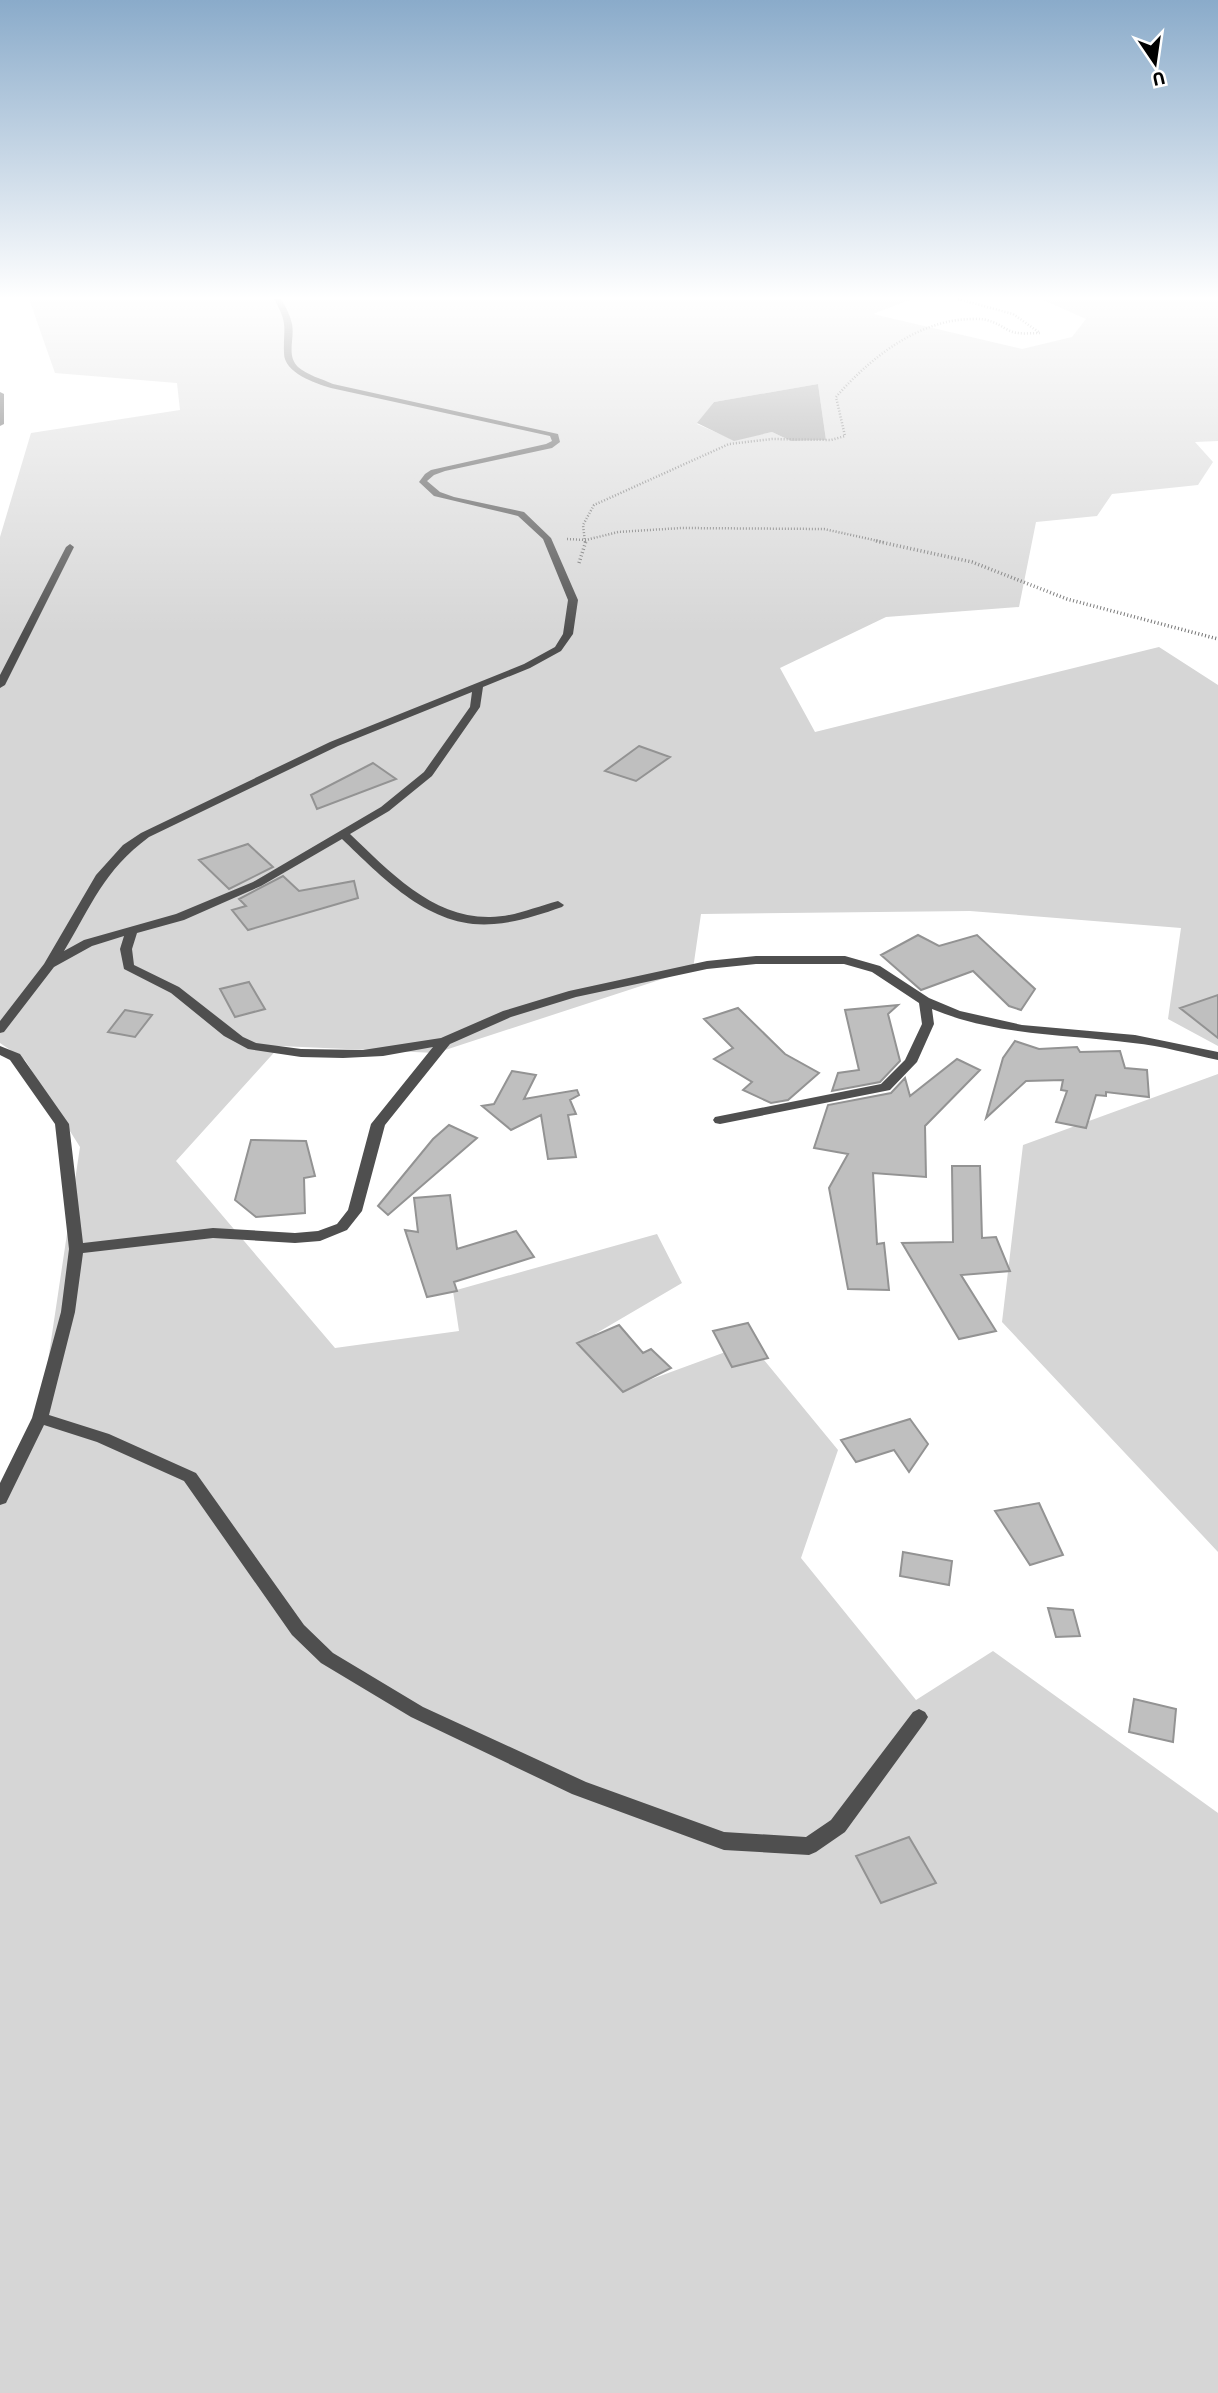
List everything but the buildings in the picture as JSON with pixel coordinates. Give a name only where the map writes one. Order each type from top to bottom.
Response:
[{"type":"street","points":[[0,1029],[50,964],[103,871],[121,849],[334,744],[527,666],[558,649],[568,634],[573,600],[547,538],[521,514],[452,499],[437,494],[423,482],[425,477],[450,467],[549,446],[556,442],[554,434],[444,411]]},
{"type":"street","points":[[0,685],[70,547]]},
{"type":"street","points":[[50,964],[88,943],[180,917],[257,884],[385,809],[428,774],[475,707],[478,686]]},
{"type":"street","points":[[344,835],[408,895],[433,911],[476,921],[498,921],[531,915],[558,905]]},
{"type":"street","points":[[132,931],[126,949],[128,967],[138,975],[175,990],[221,1029],[250,1046],[304,1054],[365,1056],[396,1053],[445,1041],[507,1014],[573,994],[707,964],[756,960],[845,960],[876,969],[925,1001],[956,1014],[1022,1029],[1135,1039],[1217,1060]]},
{"type":"street","points":[[720,1119],[885,1087],[911,1062],[928,1024],[925,1001]]},
{"type":"street","points":[[76,1249],[213,1233],[295,1238],[320,1236],[342,1227],[355,1211],[378,1124],[445,1041]]},
{"type":"street","points":[[0,1050],[15,1057],[62,1124],[76,1249],[68,1312],[40,1418],[0,1499]]},
{"type":"street","points":[[40,1418],[103,1438],[190,1477],[298,1630],[327,1658],[417,1712],[579,1787],[724,1841],[809,1846],[838,1826],[919,1717]]},
{"type":"path","points":[[839,411],[845,436],[831,440],[772,439],[729,444],[594,505],[583,525],[586,540],[618,532],[681,528],[824,529],[972,562],[1067,599],[1218,639]]},
{"type":"shaded area","points":[[176,411],[707,411],[697,424],[734,440],[772,432],[791,441],[826,440],[822,411],[1218,411],[1218,441],[1195,442],[1213,462],[1198,485],[1112,494],[1097,516],[1036,522],[1019,607],[886,617],[780,668],[815,732],[1159,647],[1218,685],[1218,1046],[1168,1019],[1181,928],[970,911],[701,914],[693,969],[436,1053],[280,1046],[176,1161],[335,1348],[459,1331],[453,1291],[657,1234],[682,1283],[595,1334],[630,1387],[750,1343],[838,1450],[801,1558],[916,1700],[993,1651],[1218,1813],[1218,2393],[0,2393],[0,1486],[36,1441],[80,1147],[25,1060],[0,1043],[0,537],[31,433]]},
{"type":"shaded area","points":[[707,411],[822,411],[826,440],[791,441],[772,432],[734,441],[697,423]]},
{"type":"shaded area","points":[[1218,1074],[1218,1552],[1002,1322],[1023,1145]]}]
